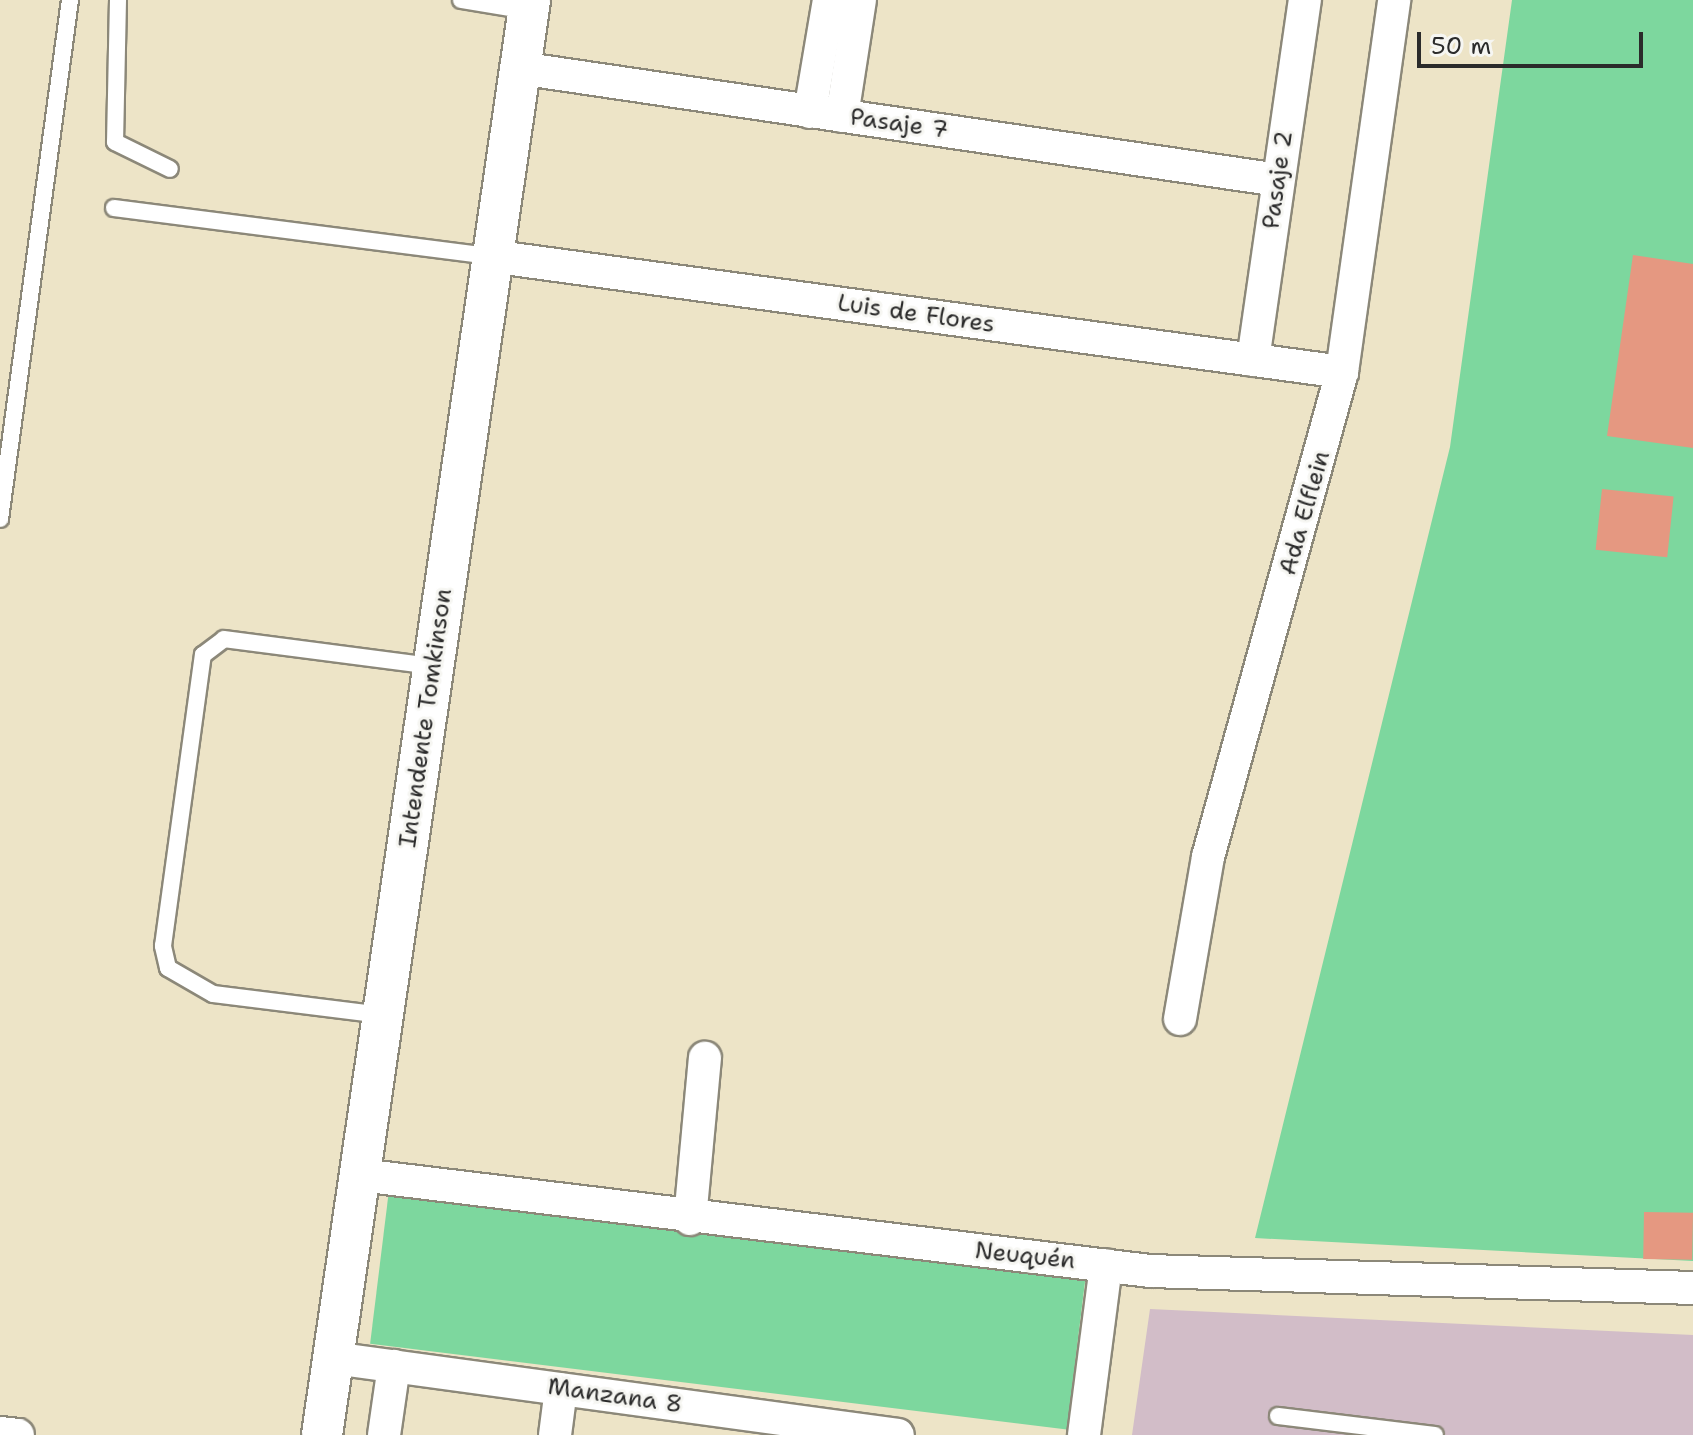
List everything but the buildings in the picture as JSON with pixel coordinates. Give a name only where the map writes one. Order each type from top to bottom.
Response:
[{"type":"street","points":[[810,112],[829,0]]},
{"type":"street","points":[[842,116],[860,0]]},
{"type":"street","name":"Pasaje 2","points":[[1253,360],[1305,0]]},
{"type":"street","name":"Ada Elflein","points":[[1180,1019],[1208,857],[1342,372],[1394,0]]},
{"type":"street","name":"Intendente Tomkinson","points":[[322,1435],[490,256],[529,6]]},
{"type":"street","name":"Pasaje 7","points":[[519,68],[1278,180]]},
{"type":"street","name":"Luis de Flores","points":[[490,256],[1342,372]]},
{"type":"street","points":[[690,1219],[705,1058]]},
{"type":"street","name":"Neuquén","points":[[360,1175],[690,1219],[1106,1265],[1693,1288]]},
{"type":"street","points":[[1084,1435],[1106,1265]]},
{"type":"street","name":"Manzana 8","points":[[333,1358],[561,1389],[726,1423],[898,1435]]},
{"type":"street","points":[[384,1435],[394,1366]]},
{"type":"street","points":[[555,1435],[561,1389]]},
{"type":"street","points":[[0,1433],[18,1435]]},
{"type":"lane","points":[[0,519],[70,0]]},
{"type":"lane","points":[[118,0],[115,142],[170,169]]},
{"type":"lane","points":[[461,0],[529,6]]},
{"type":"lane","points":[[114,208],[490,256]]},
{"type":"lane","points":[[383,1015],[213,994],[168,968],[163,946],[203,655],[224,639],[433,666]]},
{"type":"lane","points":[[1278,1416],[1435,1435]]},
{"type":"shaded area","points":[[1150,1309],[1693,1335],[1693,1435],[1132,1435]]},
{"type":"green space","points":[[1512,0],[1693,0],[1693,1261],[1255,1238],[1450,447]]},
{"type":"green space","points":[[389,1190],[1086,1276],[1067,1429],[370,1344]]}]
